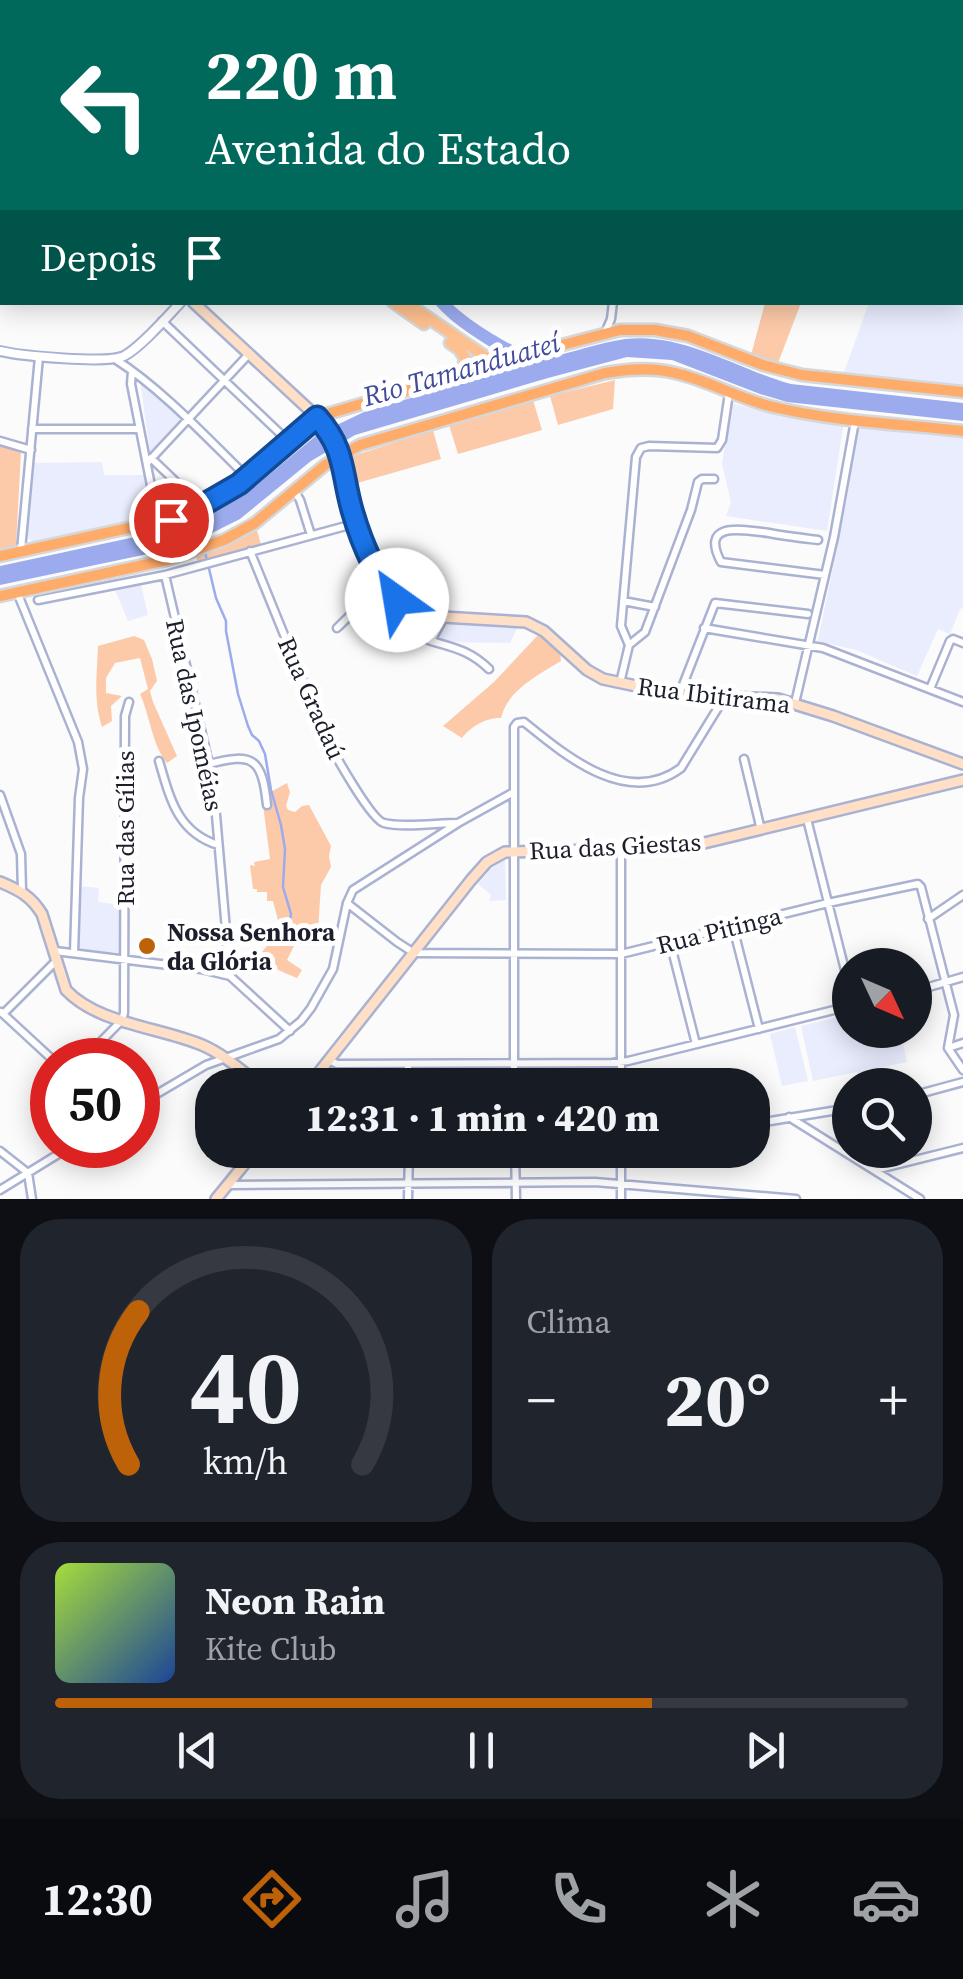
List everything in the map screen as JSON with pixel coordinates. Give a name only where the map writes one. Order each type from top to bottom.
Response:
[{"type":"highway","points":[[0,556],[179,517],[248,478],[288,441],[320,420],[462,374],[620,330],[688,336],[802,375],[963,392]]},
{"type":"highway","points":[[0,596],[195,552],[250,526],[340,452],[606,373],[662,370],[775,408],[963,431]]},
{"type":"main road","points":[[196,305],[320,420],[340,452],[356,523],[379,576],[398,601]]},
{"type":"main road","points":[[396,305],[460,349],[465,358],[462,374]]},
{"type":"main road","points":[[410,305],[501,363]]},
{"type":"main road","name":"Rua Ibitirama","points":[[398,601],[408,608],[444,617],[526,622],[554,638],[598,677],[679,695],[764,697],[795,703],[963,764]]},
{"type":"main road","name":"Rua das Giestas","points":[[323,1068],[496,855],[513,851],[621,850],[700,844],[963,780]]},
{"type":"main road","points":[[1,884],[22,891],[36,904],[66,990],[72,997],[97,1012],[194,1042],[239,1068]]},
{"type":"main road","points":[[216,1199],[241,1168]]},
{"type":"street","points":[[0,351],[39,357],[126,355],[179,305]]},
{"type":"street","points":[[605,333],[613,305]]},
{"type":"street","points":[[612,314],[620,330]]},
{"type":"street","points":[[162,321],[288,441]]},
{"type":"street","points":[[149,460],[249,354]]},
{"type":"street","points":[[126,355],[158,522]]},
{"type":"street","points":[[21,552],[39,357]]},
{"type":"street","points":[[113,358],[188,420],[248,478]]},
{"type":"street","points":[[620,682],[629,645],[621,626],[636,456],[641,448],[649,446],[717,448],[722,440],[728,393]]},
{"type":"street","points":[[795,703],[826,574],[855,420]]},
{"type":"street","points":[[32,429],[140,429]]},
{"type":"street","points":[[0,441],[30,450]]},
{"type":"street","points":[[149,460],[201,506]]},
{"type":"street","points":[[629,645],[643,635],[655,607],[692,510],[698,482],[714,479]]},
{"type":"street","points":[[294,490],[311,536]]},
{"type":"street","points":[[38,600],[166,575],[356,523]]},
{"type":"street","points":[[818,540],[734,528],[719,534],[716,550],[721,562],[826,574]]},
{"type":"street","name":"Rua Gradaú","points":[[250,551],[326,738],[375,816],[386,824],[458,823]]},
{"type":"street","name":"Rua das Ipoméias","points":[[166,575],[209,764],[230,976]]},
{"type":"street","points":[[16,592],[84,762],[79,798],[74,952]]},
{"type":"street","points":[[398,601],[398,615],[404,628]]},
{"type":"street","points":[[623,601],[655,607]]},
{"type":"street","points":[[338,628],[359,608],[372,604],[383,608],[404,628],[431,641],[465,650],[490,669]]},
{"type":"street","points":[[679,695],[713,605],[808,614]]},
{"type":"street","points":[[431,641],[444,617]]},
{"type":"street","points":[[704,628],[809,644],[963,702]]},
{"type":"street","points":[[930,689],[952,639],[963,643]]},
{"type":"street","points":[[514,1068],[512,733],[517,723],[524,722],[580,765],[628,782],[645,782],[674,774],[681,768],[724,696]]},
{"type":"street","name":"Rua das Gílias","points":[[122,1020],[125,716],[129,702]]},
{"type":"street","points":[[209,764],[240,758],[252,762],[262,773],[267,804]]},
{"type":"street","points":[[744,760],[761,830]]},
{"type":"street","name":"Rua das Gílias","points":[[159,761],[180,820],[197,836],[219,845]]},
{"type":"street","points":[[160,1093],[206,1065],[264,1046],[290,1031],[311,1008],[333,969],[347,903],[357,886],[513,792]]},
{"type":"street","points":[[0,795],[21,854],[22,891]]},
{"type":"street","points":[[807,819],[839,948]]},
{"type":"street","points":[[621,850],[621,1068]]},
{"type":"street","name":"Rua Pitinga","points":[[414,953],[621,954],[918,884],[954,1022],[948,1048]]},
{"type":"street","points":[[928,919],[963,895]]},
{"type":"street","points":[[347,903],[414,953]]},
{"type":"street","points":[[734,927],[760,1029]]},
{"type":"street","points":[[670,942],[696,1044]]},
{"type":"street","points":[[30,1039],[2,1013],[56,956],[74,952],[230,976],[290,1031]]},
{"type":"street","points":[[932,986],[963,977]]},
{"type":"street","points":[[330,1060],[338,1064],[621,1062],[832,1011]]},
{"type":"street","points":[[104,1038],[122,1020]]},
{"type":"street","points":[[963,1044],[948,1048],[963,1070]]},
{"type":"street","points":[[932,1090],[963,1082]]},
{"type":"street","points":[[770,1121],[832,1111]]},
{"type":"street","points":[[789,1118],[920,1199]]},
{"type":"street","points":[[874,1170],[963,1148]]},
{"type":"street","points":[[0,1151],[28,1173],[32,1199]]},
{"type":"street","points":[[0,1190],[36,1168]]},
{"type":"street","points":[[408,1168],[408,1199]]},
{"type":"street","points":[[516,1168],[516,1199]]},
{"type":"street","points":[[621,1168],[621,1199]]},
{"type":"street","points":[[228,1184],[595,1182],[796,1199]]},
{"type":"shaded area","points":[[764,305],[800,305],[778,363],[751,355]]},
{"type":"shaded area","points":[[868,305],[963,305],[963,385],[844,372]]},
{"type":"shaded area","points":[[140,380],[182,419],[150,452]]},
{"type":"shaded area","points":[[615,380],[613,409],[558,425],[550,396]]},
{"type":"shaded area","points":[[533,400],[542,430],[458,454],[449,425]]},
{"type":"shaded area","points":[[731,403],[773,414],[844,421],[827,531],[726,516],[731,502],[722,464]]},
{"type":"shaded area","points":[[858,426],[963,436],[963,608],[950,634],[938,629],[917,676],[856,650],[818,641]]},
{"type":"shaded area","points":[[433,430],[441,459],[354,484],[353,456]]},
{"type":"shaded area","points":[[0,446],[21,452],[16,547],[0,550]]},
{"type":"shaded area","points":[[102,462],[104,475],[144,475],[149,512],[142,522],[34,543],[27,537],[32,463]]},
{"type":"shaded area","points":[[255,523],[262,548],[199,567],[195,552]]},
{"type":"shaded area","points":[[141,585],[148,615],[128,621],[115,590]]},
{"type":"shaded area","points":[[438,618],[519,624],[510,643],[447,642],[434,639]]},
{"type":"shaded area","points":[[538,635],[560,652],[561,661],[517,692],[501,718],[479,724],[462,738],[443,726],[494,682]]},
{"type":"shaded area","points":[[134,636],[144,640],[152,659],[157,681],[150,691],[177,756],[167,763],[140,694],[148,689],[140,658],[115,663],[106,678],[106,693],[122,696],[111,706],[112,721],[102,727],[99,717],[98,646]]},
{"type":"shaded area","points":[[287,783],[288,810],[295,812],[309,805],[331,846],[331,867],[321,885],[318,930],[311,940],[298,938],[287,960],[302,970],[297,978],[272,966],[262,952],[280,928],[273,901],[267,901],[267,892],[253,889],[250,865],[270,859],[262,797]]},
{"type":"shaded area","points":[[505,859],[506,900],[489,901],[491,895],[478,884]]},
{"type":"shaded area","points":[[79,886],[99,888],[98,902],[120,905],[122,953],[78,950]]},
{"type":"shaded area","points":[[832,1018],[832,1048],[904,1048],[907,1062],[878,1068],[832,1068],[832,1077],[813,1081],[801,1026]]},
{"type":"shaded area","points":[[795,1027],[808,1081],[782,1086],[770,1034]]},
{"type":"water","name":"Rio Tamanduateí","points":[[436,305],[453,305],[497,336],[538,356],[548,358],[625,339],[668,341],[791,384],[963,403],[963,421],[787,402],[672,360],[627,357],[355,435],[311,461],[240,519],[202,538],[143,555],[0,585],[0,566],[172,529],[211,514],[247,493],[318,434],[366,411],[521,366]]},
{"type":"waterway","points":[[205,552],[226,621],[238,694],[252,735],[265,754],[281,825],[285,849],[283,887],[291,914],[286,945]]},
{"type":"place","name":"Nossa Senhora da Glória","points":[[147,946]]},
{"type":"route","points":[[171,520],[239,484],[317,417],[339,449],[353,511],[379,576],[397,600]]}]
